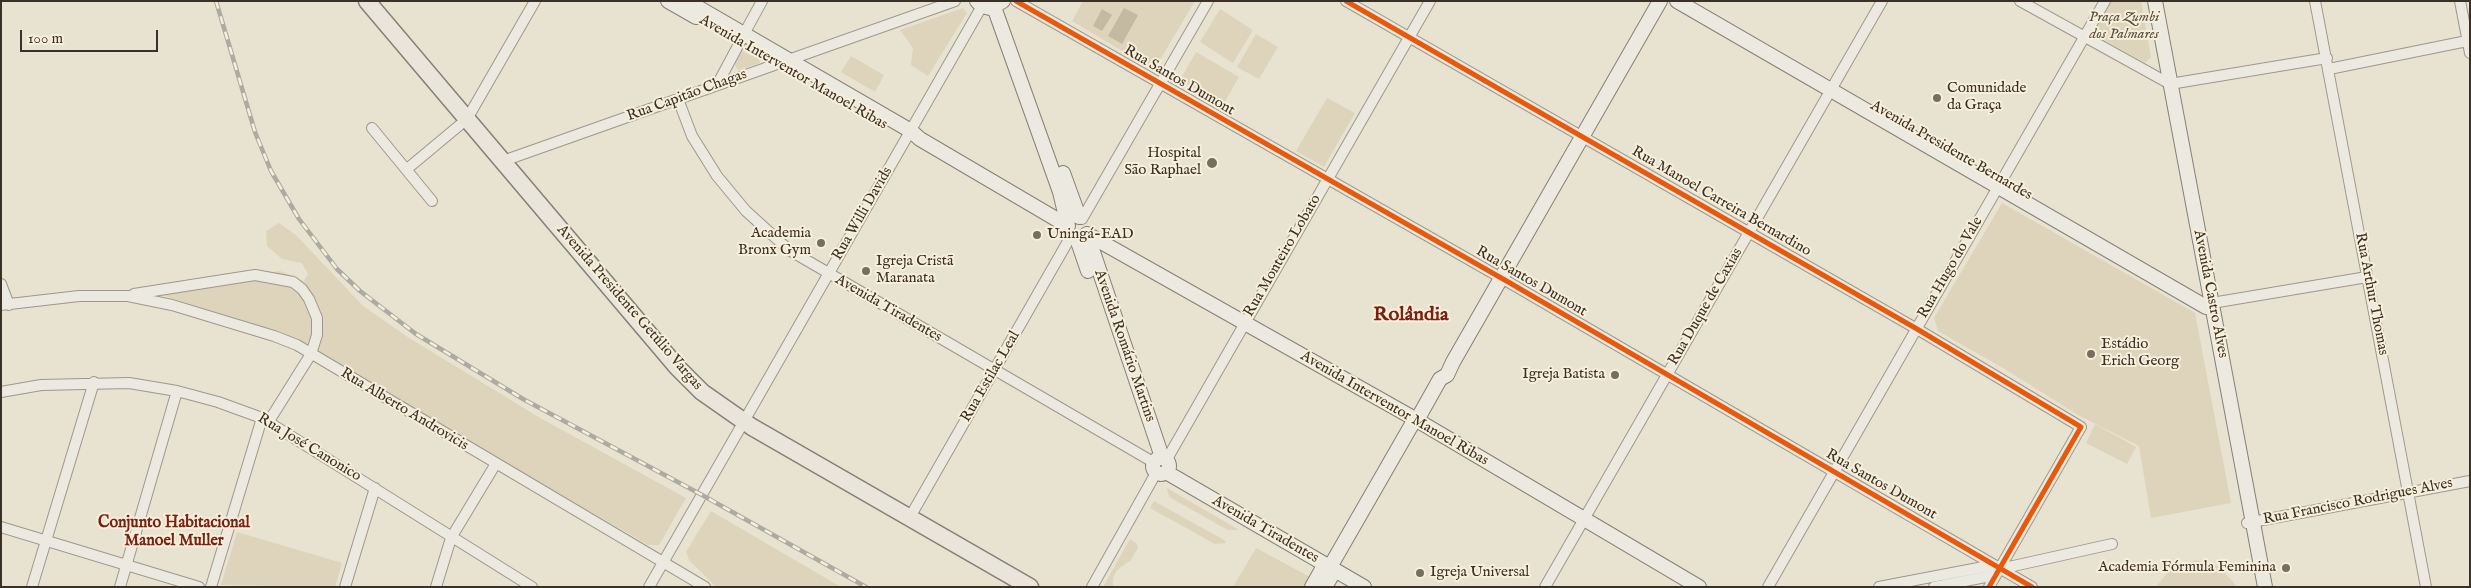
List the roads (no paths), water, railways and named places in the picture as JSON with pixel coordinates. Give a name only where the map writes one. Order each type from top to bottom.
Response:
[{"type":"main road","name":"Avenida Presidente Getúlio Vargas","points":[[367,1],[691,382],[709,399],[743,421],[1030,587]]},
{"type":"street","points":[[407,169],[467,119],[535,1]]},
{"type":"street","name":"Avenida Interventor Manoel Ribas","points":[[668,1],[742,38],[1416,420],[1699,587]]},
{"type":"street","name":"Avenida Interventor Manoel Ribas","points":[[687,1],[742,38]]},
{"type":"street","points":[[717,85],[762,1]]},
{"type":"street","name":"Rua Capitão Chagas","points":[[503,161],[955,1]]},
{"type":"street","name":"Rua Estilac Leal","points":[[910,517],[1208,1]]},
{"type":"street","name":"Rua Manoel Carreira Bernardino","points":[[1346,1],[1917,329],[2081,427],[1996,570]]},
{"type":"street","name":"Rua Monteiro Lobato","points":[[1092,587],[1160,464],[1245,324],[1430,1]]},
{"type":"street","points":[[1312,587],[1330,567],[1440,380],[1448,375],[1453,362],[1499,277],[1652,1]]},
{"type":"street","points":[[1579,135],[1660,1]]},
{"type":"street","points":[[1677,1],[1739,34]]},
{"type":"street","points":[[1691,1],[1739,34]]},
{"type":"street","name":"Rua Duque de Caxias","points":[[1545,587],[1582,519],[1882,1]]},
{"type":"street","points":[[2020,1],[2166,83],[2328,64],[2467,41]]},
{"type":"street","name":"Rua Hugo do Vale","points":[[1768,587],[2105,1]]},
{"type":"street","name":"Rua Arthur Thomas","points":[[2315,1],[2426,587]]},
{"type":"street","points":[[2460,1],[2470,53]]},
{"type":"street","name":"Avenida Castro Alves","points":[[2152,2],[2250,523],[2265,587]]},
{"type":"street","name":"Rua Santos Dumont","points":[[996,3],[1160,84],[1499,277],[1833,472],[1996,570],[2032,587]]},
{"type":"street","name":"Avenida Romário Martins","points":[[996,3],[1040,123],[1060,192],[1077,228],[1160,464]]},
{"type":"street","name":"Rua Willi Davids","points":[[649,587],[828,275],[912,136],[996,3]]},
{"type":"street","name":"Avenida Presidente Bernardes","points":[[1739,34],[2209,302]]},
{"type":"street","name":"Avenida Tiradentes","points":[[678,99],[692,136],[705,158],[736,199],[784,246],[828,275],[1160,464],[1364,587]]},
{"type":"street","points":[[372,128],[432,201]]},
{"type":"street","name":"Rua Alberto Androvicis","points":[[5,305],[79,296],[128,296],[255,275],[293,282],[309,299],[317,318],[318,334],[311,354],[265,419],[211,587]]},
{"type":"street","points":[[2209,302],[2367,277]]},
{"type":"street","points":[[1,284],[5,305]]},
{"type":"street","name":"Rua Alberto Androvicis","points":[[128,296],[212,316],[274,336],[311,354],[495,465],[705,587]]},
{"type":"street","points":[[32,587],[94,382]]},
{"type":"street","name":"Rua José Canonico","points":[[1,392],[40,385],[129,382],[177,391],[218,402],[265,419],[451,538],[532,587]]},
{"type":"street","points":[[120,587],[177,391]]},
{"type":"street","points":[[436,587],[451,538],[495,465]]},
{"type":"street","name":"Rua Francisco Rodrigues Alves","points":[[2250,523],[2470,481]]},
{"type":"street","points":[[345,587],[375,488]]},
{"type":"street","name":"Avenida Castro Alves","points":[[2250,523],[2258,587]]},
{"type":"street","points":[[1,527],[199,587]]},
{"type":"street","points":[[1934,587],[1996,570],[2112,544]]},
{"type":"street","points":[[1325,587],[1330,567]]},
{"type":"street","points":[[1880,587],[1996,570]]},
{"type":"street","points":[[1989,587],[1996,570]]},
{"type":"railway","points":[[216,1],[255,132],[271,171],[299,219],[337,269],[360,291],[416,334],[523,399],[702,495],[866,587]]},
{"type":"place","name":"Comunidade da Graça","points":[[1937,98]]},
{"type":"place","name":"Hospital São Raphael","points":[[1212,163]]},
{"type":"place","name":"Uningá-EAD","points":[[1037,235]]},
{"type":"place","name":"Academia Bronx Gym","points":[[821,243]]},
{"type":"place","name":"Igreja Cristã Maranata","points":[[866,271]]},
{"type":"place","name":"Estádio Erich Georg","points":[[2091,354]]},
{"type":"place","name":"Igreja Batista","points":[[1615,375]]},
{"type":"place","name":"Academia Fórmula Feminina","points":[[2286,568]]},
{"type":"place","name":"Igreja Universal","points":[[1420,573]]},
{"type":"district","name":"Rolândia","points":[[1411,316]]},
{"type":"district","name":"Conjunto Habitacional Manoel Muller","points":[[174,533]]},
{"type":"park label","name":"Praça Zumbi dos Palmares","points":[[2124,26]]}]
